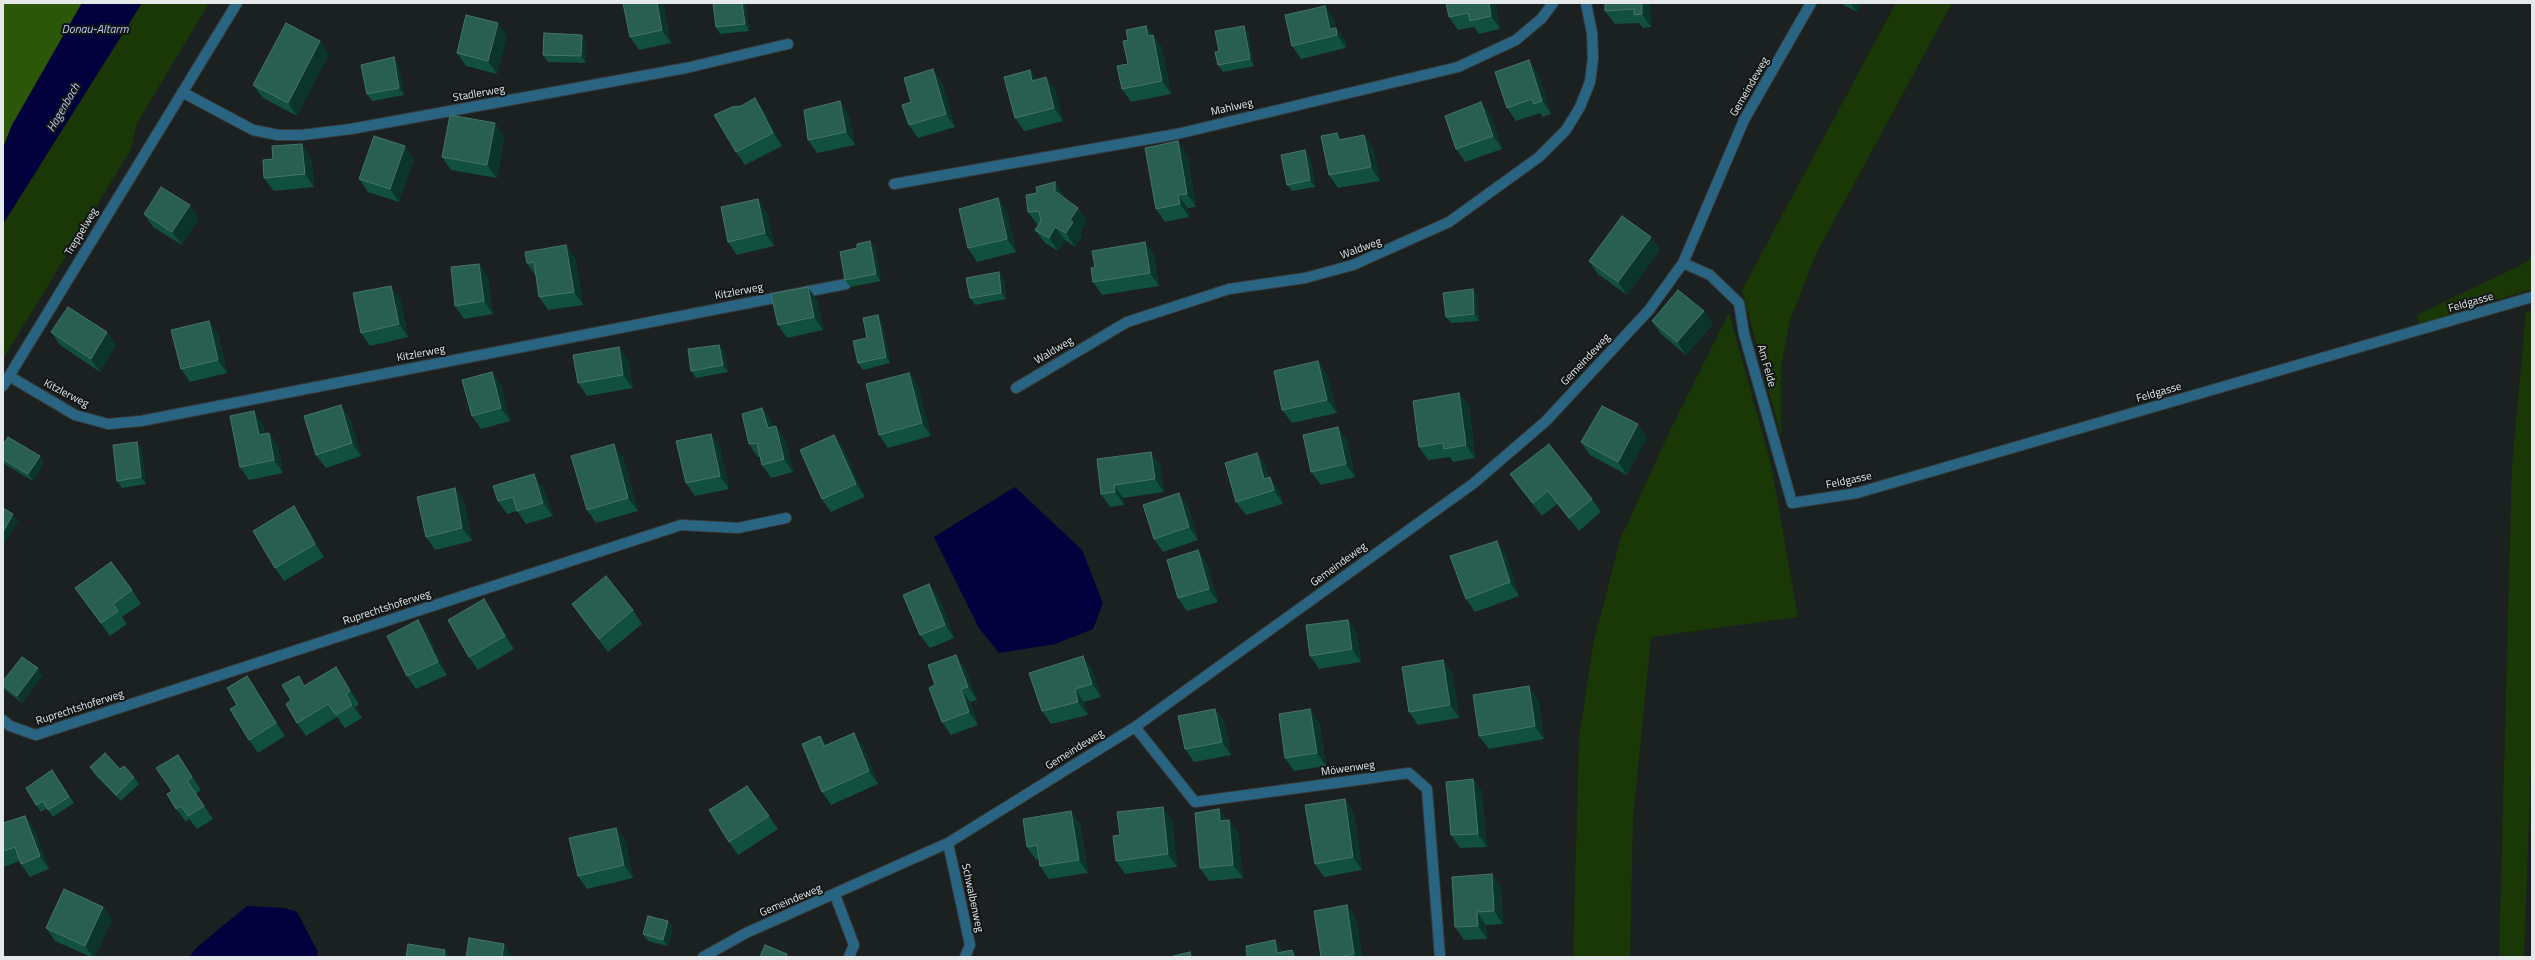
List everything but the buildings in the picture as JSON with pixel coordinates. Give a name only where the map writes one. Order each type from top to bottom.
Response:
[{"type":"street","name":"Treppelweg","points":[[3,386],[237,3]]},
{"type":"street","name":"Mahlweg","points":[[894,184],[1177,134],[1458,67],[1516,40],[1542,18],[1554,3]]},
{"type":"street","name":"Waldweg","points":[[1016,388],[1127,322],[1229,289],[1305,278],[1353,266],[1450,222],[1539,157],[1566,130],[1580,106],[1590,82],[1593,58],[1592,33],[1586,3]]},
{"type":"street","name":"Gemeindeweg","points":[[702,957],[746,933],[835,895],[948,843],[1134,727],[1474,483],[1546,421],[1649,310],[1683,263],[1744,120],[1811,3]]},
{"type":"street","name":"Stadlerweg","points":[[182,92],[253,130],[278,135],[302,135],[351,129],[678,69],[788,44]]},
{"type":"street","name":"Am Felde","points":[[1683,263],[1710,275],[1739,303],[1744,334],[1792,503]]},
{"type":"street","name":"Kitzlerweg","points":[[9,376],[75,415],[108,424],[141,421],[846,284]]},
{"type":"street","name":"Feldgasse","points":[[1792,503],[1857,493],[2532,297]]},
{"type":"street","name":"Ruprechtshoferweg","points":[[3,720],[10,726],[36,735],[681,525],[738,528],[786,518]]},
{"type":"street","name":"Möwenweg","points":[[1134,727],[1195,802],[1408,773],[1427,789],[1440,957]]},
{"type":"street","name":"Schwalbenweg","points":[[948,843],[970,945],[964,957]]},
{"type":"street","points":[[835,895],[854,945],[849,957]]},
{"type":"green space","points":[[3,3],[82,3],[11,127],[3,148]]},
{"type":"green space","points":[[142,3],[209,3],[137,123],[130,151],[3,359],[3,224]]},
{"type":"green space","points":[[1896,3],[1952,3],[1816,254],[1790,320],[1781,367],[1781,437],[1742,290]]},
{"type":"green space","points":[[2532,254],[2532,289],[2419,324],[2417,315],[2527,262]]},
{"type":"green space","points":[[2532,310],[2532,736],[2524,957],[2499,957],[2512,465],[2526,312]]},
{"type":"green space","points":[[1729,313],[1771,464],[1798,617],[1651,637],[1633,818],[1630,957],[1573,957],[1579,739],[1593,645],[1620,540],[1668,435]]},
{"type":"water","name":"Donau-Altarm","points":[[82,3],[142,3],[3,224],[3,148],[11,127]]},
{"type":"water","points":[[1015,487],[1082,550],[1103,603],[1093,629],[1055,644],[999,653],[979,628],[934,537]]},
{"type":"water","points":[[247,906],[284,908],[297,912],[318,952],[316,957],[190,957],[195,949]]},
{"type":"water label","name":"Hagenbach","points":[[64,108]]}]
